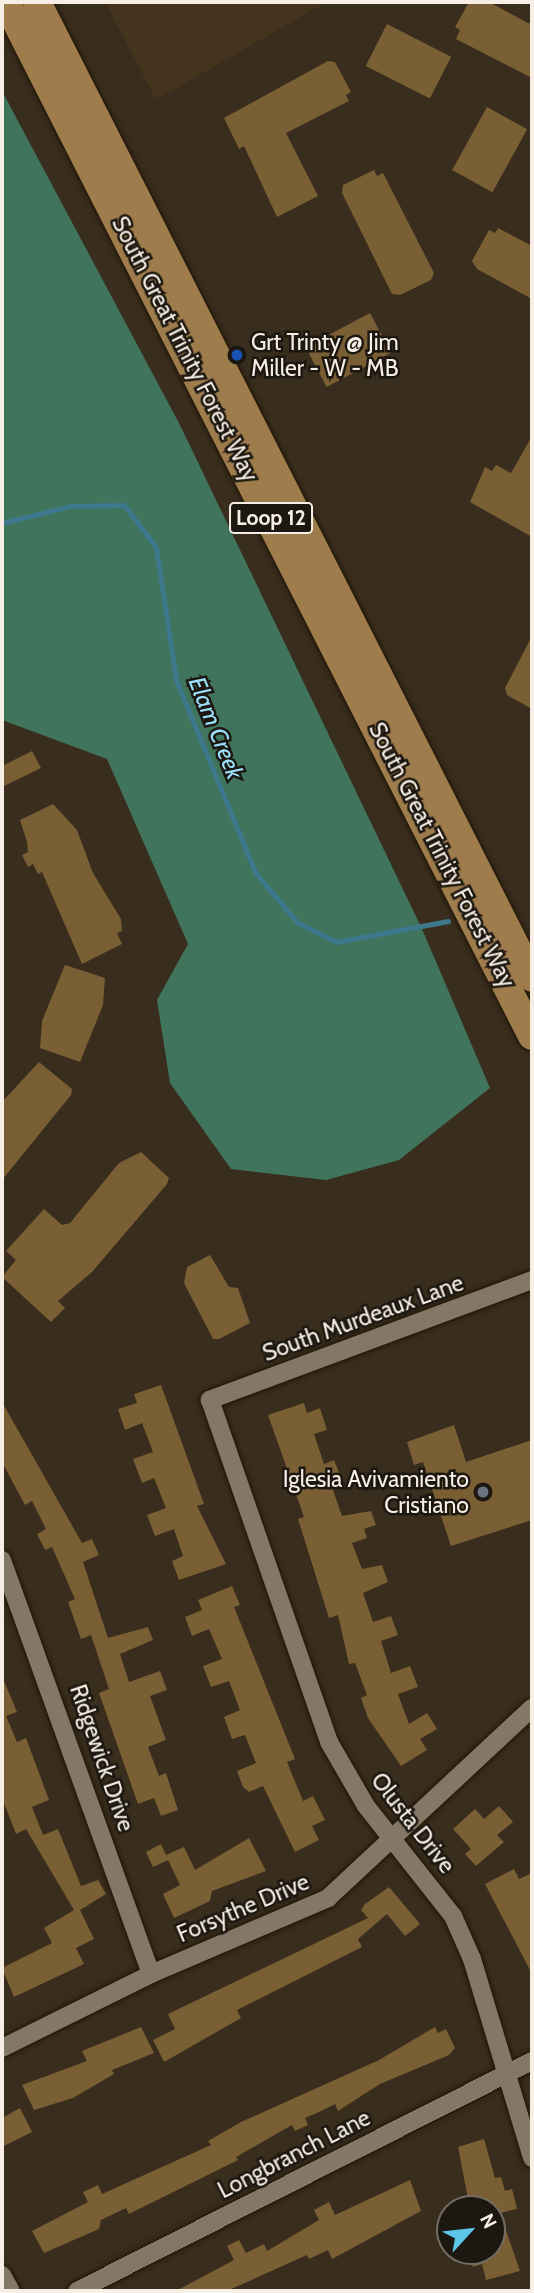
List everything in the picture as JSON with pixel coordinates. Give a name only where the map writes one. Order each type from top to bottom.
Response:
[{"type":"main road","name":"South Great Trinity Forest Way","points":[[6,2],[532,1036]]},
{"type":"main road","name":"South Great Trinity Forest Way","points":[[37,2],[532,978]]},
{"type":"street","name":"South Murdeaux Lane","points":[[210,1400],[532,1280]]},
{"type":"street","name":"Olusta Drive","points":[[210,1400],[329,1742],[366,1806],[393,1835],[453,1916],[508,2073],[532,2158]]},
{"type":"street","name":"Ridgewick Drive","points":[[2,1560],[151,1974]]},
{"type":"street","name":"Forsythe Drive","points":[[2,2048],[151,1974],[328,1898],[532,1709]]},
{"type":"street","name":"Longbranch Lane","points":[[77,2291],[532,2061]]},
{"type":"street","points":[[2,2275],[10,2291]]},
{"type":"shaded area","points":[[105,2],[322,2],[323,4],[156,100]]},
{"type":"green space","points":[[2,91],[180,425],[422,929],[490,1088],[399,1160],[326,1180],[231,1169],[170,1083],[157,1000],[188,944],[107,759],[2,720]]},
{"type":"building","points":[[469,2],[489,2],[532,25],[532,78],[456,39],[460,30],[455,27]]},
{"type":"building","points":[[387,24],[451,57],[430,99],[366,66]]},
{"type":"building","points":[[328,61],[335,62],[351,92],[346,95],[349,101],[286,133],[318,196],[277,217],[244,146],[239,149],[224,118]]},
{"type":"building","points":[[487,107],[527,129],[492,192],[452,170]]},
{"type":"building","points":[[374,170],[377,176],[383,173],[434,273],[431,280],[400,295],[392,294],[342,193],[343,185]]},
{"type":"building","points":[[498,228],[532,246],[532,299],[477,269],[472,261],[489,230],[495,233]]},
{"type":"building","points":[[370,313],[391,353],[327,387],[306,347]]},
{"type":"building","points":[[532,436],[532,537],[470,502],[485,467],[492,471],[496,465],[511,473]]},
{"type":"building","points":[[532,636],[532,709],[507,695],[505,688]]},
{"type":"building","points":[[32,751],[41,768],[2,787],[2,766]]},
{"type":"building","points":[[53,804],[77,830],[93,873],[121,919],[122,931],[117,933],[122,944],[82,964],[42,872],[38,874],[33,864],[28,867],[22,855],[28,852],[20,820]]},
{"type":"building","points":[[65,965],[105,978],[103,1005],[80,1062],[40,1048],[42,1021]]},
{"type":"building","points":[[39,1062],[72,1089],[71,1095],[2,1180],[2,1102]]},
{"type":"building","points":[[141,1152],[169,1178],[167,1184],[92,1272],[58,1301],[65,1308],[51,1322],[2,1277],[16,1260],[6,1251],[44,1209],[62,1225],[70,1223],[119,1163]]},
{"type":"building","points":[[210,1255],[229,1287],[238,1288],[250,1323],[219,1339],[213,1339],[184,1283],[187,1267]]},
{"type":"building","points":[[161,1385],[204,1504],[197,1506],[226,1564],[179,1580],[172,1561],[183,1556],[174,1529],[155,1536],[147,1515],[166,1508],[154,1478],[142,1483],[133,1459],[153,1452],[142,1423],[125,1430],[118,1409],[137,1403],[134,1394]]},
{"type":"building","points":[[2,1402],[82,1543],[92,1539],[99,1555],[83,1562],[108,1638],[148,1627],[153,1640],[120,1654],[129,1682],[160,1671],[167,1690],[150,1696],[166,1740],[148,1747],[159,1776],[166,1773],[178,1810],[161,1816],[154,1798],[138,1804],[99,1693],[109,1689],[91,1635],[81,1639],[68,1602],[75,1599],[52,1547],[45,1550],[37,1534],[46,1529],[32,1501],[25,1505],[2,1462]]},
{"type":"building","points":[[304,1403],[307,1413],[320,1408],[327,1430],[314,1434],[324,1464],[334,1460],[343,1483],[332,1487],[342,1516],[371,1511],[376,1525],[364,1529],[367,1538],[352,1543],[362,1569],[382,1565],[388,1582],[363,1593],[373,1622],[391,1616],[398,1635],[381,1641],[391,1673],[410,1666],[418,1687],[398,1694],[409,1724],[427,1713],[437,1729],[420,1739],[427,1750],[401,1766],[368,1718],[361,1698],[367,1695],[355,1663],[349,1664],[338,1615],[329,1618],[298,1519],[304,1517],[268,1415]]},
{"type":"building","name":"Iglesia Avivamiento Cristiano","points":[[454,1425],[466,1462],[532,1440],[532,1520],[451,1546],[423,1462],[414,1465],[407,1442]]},
{"type":"building","points":[[232,1586],[240,1605],[234,1607],[295,1759],[287,1762],[303,1801],[313,1796],[325,1820],[312,1826],[319,1840],[295,1852],[263,1786],[249,1792],[243,1787],[237,1771],[256,1763],[245,1735],[232,1739],[224,1717],[240,1710],[229,1681],[211,1687],[203,1666],[222,1659],[209,1629],[192,1636],[185,1617],[202,1610],[198,1600]]},
{"type":"building","points":[[2,1676],[17,1712],[6,1716],[17,1742],[26,1738],[49,1800],[32,1807],[43,1835],[58,1829],[81,1886],[98,1880],[106,1894],[80,1910],[94,1939],[76,1948],[84,1964],[14,1997],[2,1968],[52,1943],[44,1928],[74,1910],[26,1829],[16,1834],[2,1798]]},
{"type":"building","points":[[499,1806],[513,1822],[497,1835],[504,1842],[476,1866],[465,1854],[471,1849],[453,1829],[475,1809],[484,1819]]},
{"type":"building","points":[[249,1838],[266,1871],[212,1891],[210,1901],[174,1918],[163,1894],[180,1885],[168,1860],[153,1867],[146,1852],[161,1844],[166,1855],[184,1847],[195,1870]]},
{"type":"building","points":[[514,1869],[519,1879],[532,1873],[532,1974],[485,1884]]},
{"type":"building","points":[[389,1887],[420,1924],[405,1936],[387,1914],[358,1939],[362,1947],[237,2010],[241,2018],[164,2062],[153,2040],[175,2029],[168,2014],[368,1918],[361,1910],[365,1904]]},
{"type":"building","points":[[141,2027],[154,2053],[112,2070],[114,2074],[73,2098],[34,2110],[22,2085],[87,2061],[82,2051]]},
{"type":"building","points":[[435,2027],[438,2033],[446,2029],[455,2048],[449,2055],[380,2084],[338,2111],[335,2104],[305,2118],[308,2125],[295,2131],[292,2125],[236,2157],[238,2160],[129,2214],[126,2208],[101,2220],[99,2229],[44,2253],[32,2231],[88,2202],[83,2192],[98,2185],[102,2194],[211,2145],[208,2141],[241,2122],[379,2060]]},
{"type":"building","points":[[20,2108],[32,2132],[2,2147],[2,2118]]},
{"type":"building","points":[[484,2139],[495,2178],[501,2177],[505,2191],[512,2189],[517,2209],[506,2212],[506,2195],[467,2195],[458,2147]]},
{"type":"building","points":[[410,2180],[421,2211],[332,2259],[328,2250],[309,2259],[307,2255],[227,2291],[176,2291],[234,2260],[227,2246],[239,2240],[246,2253],[264,2244],[267,2251],[319,2220],[314,2210],[329,2202],[335,2215]]},
{"type":"building","points":[[506,2230],[520,2271],[486,2280],[482,2265],[506,2265]]},
{"type":"waterway","name":"Elam Creek","points":[[2,523],[70,506],[124,505],[156,547],[176,680],[255,872],[297,922],[336,942],[448,921]]},
{"type":"place","name":"Grt Trinty @ Jim Miller - W - MB","points":[[237,355]]},
{"type":"place","name":"Iglesia Avivamiento Cristiano","points":[[483,1492]]}]
